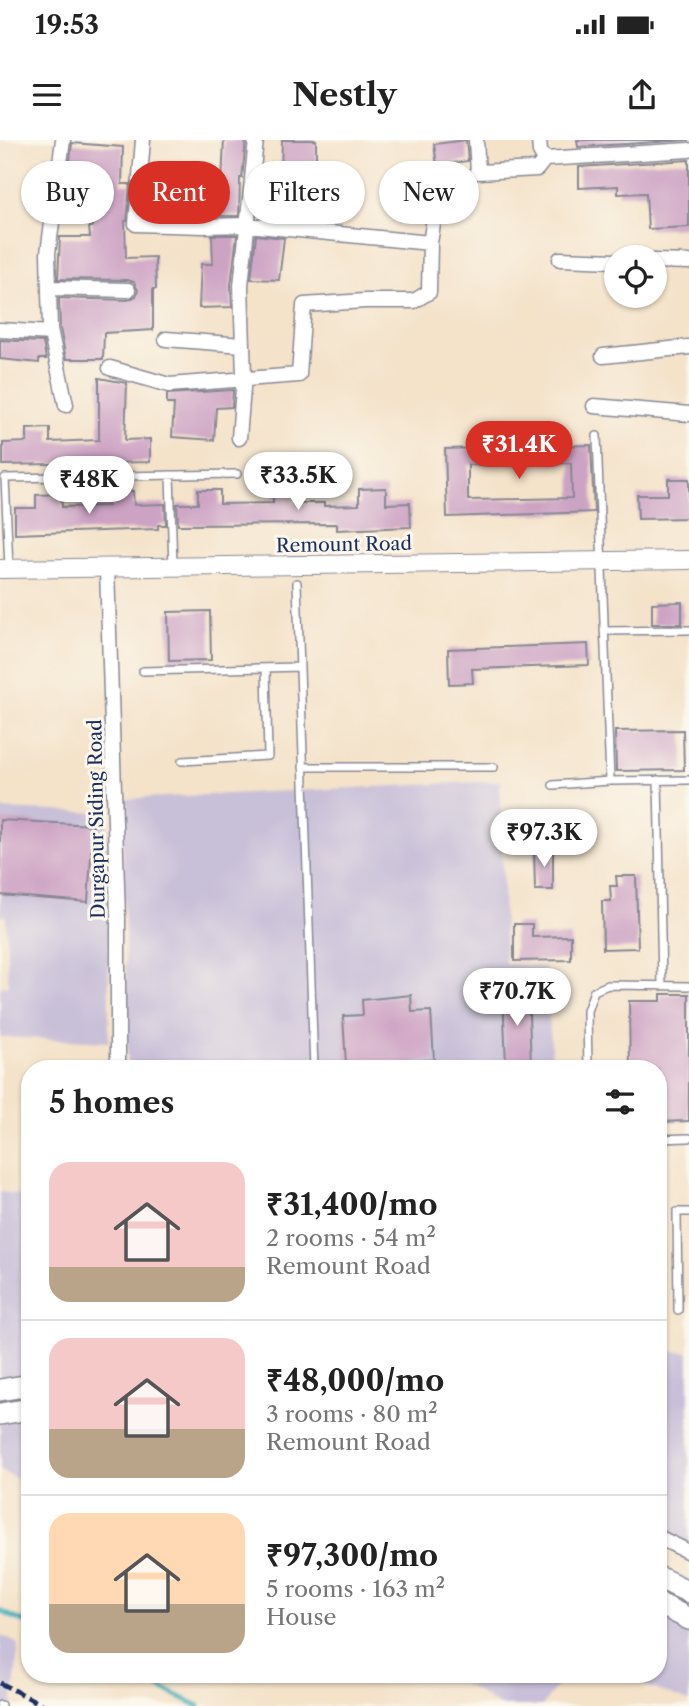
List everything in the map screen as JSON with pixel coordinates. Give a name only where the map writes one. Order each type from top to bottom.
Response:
[{"type":"main road","points":[[0,1390],[21,1386]]},
{"type":"main road","points":[[0,1414],[21,1410]]},
{"type":"main road","points":[[667,1581],[689,1592]]},
{"type":"main road","points":[[667,1608],[689,1619]]},
{"type":"street","points":[[63,140],[48,253],[51,333],[66,405]]},
{"type":"street","points":[[143,140],[136,223],[247,225],[430,243]]},
{"type":"street","points":[[239,438],[243,381],[241,286],[256,140]]},
{"type":"street","points":[[476,140],[478,172],[537,169],[545,159],[689,150]]},
{"type":"street","points":[[540,140],[540,152],[545,159]]},
{"type":"street","points":[[110,368],[169,385],[299,375],[304,305],[414,301],[429,292],[433,224]]},
{"type":"street","points":[[559,260],[604,261]]},
{"type":"street","points":[[667,261],[689,262]]},
{"type":"street","points":[[49,288],[128,290]]},
{"type":"street","points":[[0,330],[51,333]]},
{"type":"street","points":[[166,339],[243,345]]},
{"type":"street","points":[[603,356],[689,347]]},
{"type":"street","points":[[594,406],[689,414]]},
{"type":"street","name":"Remount Road","points":[[4,569],[689,560]]},
{"type":"street","name":"Durgapur Siding Road","points":[[107,568],[118,918],[118,1060]]},
{"type":"street","points":[[667,1541],[689,1552]]},
{"type":"lane","points":[[597,436],[611,781]]},
{"type":"lane","points":[[4,569],[5,478],[237,474]]},
{"type":"lane","points":[[170,475],[173,567]]},
{"type":"lane","points":[[297,583],[314,1060]]},
{"type":"lane","points":[[604,631],[689,630]]},
{"type":"lane","points":[[143,671],[300,667]]},
{"type":"lane","points":[[182,761],[268,756],[266,668]]},
{"type":"lane","points":[[303,767],[494,768]]},
{"type":"lane","points":[[658,780],[662,986]]},
{"type":"lane","points":[[553,785],[689,780]]},
{"type":"lane","points":[[588,1060],[587,1011],[594,991],[608,985],[689,986]]},
{"type":"lane","points":[[667,1139],[689,1138]]},
{"type":"lane","points":[[678,1310],[677,1212],[689,1212]]},
{"type":"shaded area","points":[[500,781],[505,963],[545,967],[552,1060],[128,1060],[122,799]]},
{"type":"shaded area","points":[[0,809],[108,813],[109,1042],[0,1037],[0,987],[8,985],[6,916],[0,916]]},
{"type":"shaded area","points":[[0,1192],[21,1195],[21,1481],[0,1470]]},
{"type":"shaded area","points":[[667,1351],[689,1352],[689,1553],[667,1541]]},
{"type":"shaded area","points":[[667,1571],[689,1579],[689,1702],[639,1683],[667,1683]]},
{"type":"shaded area","points":[[0,1635],[19,1644],[12,1706],[0,1706]]},
{"type":"shaded area","points":[[463,1683],[559,1683],[542,1706],[499,1706]]},
{"type":"building","points":[[224,140],[246,140],[240,178],[239,216],[230,216],[230,161],[223,161]]},
{"type":"building","points":[[282,140],[316,140],[316,161],[281,161]]},
{"type":"building","points":[[466,140],[468,161],[436,161],[434,144]]},
{"type":"building","points":[[577,140],[689,140],[578,147]]},
{"type":"building","points":[[72,143],[123,147],[122,184],[128,184],[126,258],[155,257],[153,330],[104,333],[103,359],[66,359],[60,328],[59,298],[128,300],[136,296],[138,290],[134,282],[128,280],[58,279],[60,237],[90,237],[89,227],[92,224],[114,224],[114,161],[70,161]]},
{"type":"building","points":[[689,160],[689,227],[648,229],[646,193],[618,194],[618,186],[579,188],[579,167]]},
{"type":"building","points":[[212,235],[237,235],[231,285],[232,307],[199,308],[201,264],[213,264]]},
{"type":"building","points":[[256,235],[284,238],[279,280],[251,279]]},
{"type":"building","points":[[0,340],[43,342],[46,359],[39,359],[39,363],[0,359]]},
{"type":"building","points":[[99,378],[127,383],[125,440],[150,439],[150,462],[3,465],[3,443],[27,442],[27,429],[50,428],[50,442],[99,440]]},
{"type":"building","points":[[233,390],[232,407],[216,408],[214,440],[172,437],[174,404],[167,404],[167,394]]},
{"type":"building","points":[[591,445],[594,512],[447,517],[445,449]],"holes":[[[571,463],[572,498],[468,500],[468,465]]]},
{"type":"building","points":[[668,479],[689,479],[689,518],[638,519],[637,495],[668,495]]},
{"type":"building","points":[[386,488],[386,504],[410,503],[411,527],[337,530],[337,524],[178,525],[177,504],[198,504],[198,490],[220,490],[220,504],[273,503],[273,490],[293,490],[293,503],[324,503],[324,506],[359,505],[359,489]]},
{"type":"building","points":[[107,491],[133,491],[134,505],[165,504],[166,525],[158,525],[158,529],[15,534],[15,508],[36,508],[36,495],[61,494],[62,507],[108,506]]},
{"type":"building","points":[[682,602],[682,624],[652,624],[652,603]]},
{"type":"building","points":[[210,611],[211,660],[169,661],[168,612]]},
{"type":"building","points":[[588,644],[589,665],[472,669],[473,683],[449,684],[448,649]]},
{"type":"building","points":[[683,730],[684,770],[616,771],[615,731]]},
{"type":"building","points":[[0,820],[93,825],[88,902],[0,895]]},
{"type":"building","points":[[553,848],[553,890],[535,890],[534,849]]},
{"type":"building","points":[[616,876],[636,876],[638,948],[603,949],[602,901],[611,901],[610,886],[617,886]]},
{"type":"building","points":[[514,924],[532,924],[532,937],[571,936],[571,960],[514,961]]},
{"type":"building","points":[[528,991],[531,1060],[506,1060],[503,992]]},
{"type":"building","points":[[661,994],[689,994],[689,1121],[667,1122],[667,1060],[630,1060],[629,1001],[661,1001]]},
{"type":"building","points":[[411,995],[412,1012],[431,1011],[434,1060],[346,1060],[343,1016],[363,1015],[362,1000]]},
{"type":"waterway","points":[[0,1611],[21,1621]]},
{"type":"waterway","points":[[151,1683],[199,1706]]},
{"type":"railway","points":[[0,1683],[45,1706]]}]
